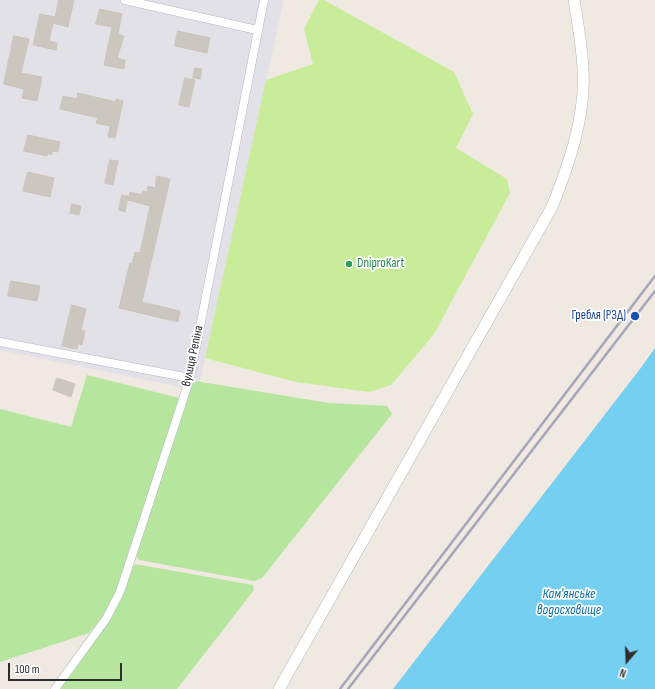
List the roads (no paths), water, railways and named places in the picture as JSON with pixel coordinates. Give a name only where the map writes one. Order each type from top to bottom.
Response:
[{"type":"main road","points":[[279,689],[552,207],[564,177],[581,109],[584,71],[574,0]]},
{"type":"street","points":[[124,0],[257,30]]},
{"type":"street","name":"вулиця Репіна","points":[[55,689],[106,619],[120,592],[190,378],[264,0]]},
{"type":"street","points":[[0,342],[190,378]]},
{"type":"water","name":"Кам'янське водосховище","points":[[655,348],[655,689],[393,689],[640,369]]},
{"type":"railway","points":[[340,689],[655,276]]},
{"type":"railway","points":[[348,689],[655,291]]},
{"type":"place","name":"DniproKart","points":[[349,264]]},
{"type":"place","name":"Гребля (РЗД)","points":[[635,316]]}]
